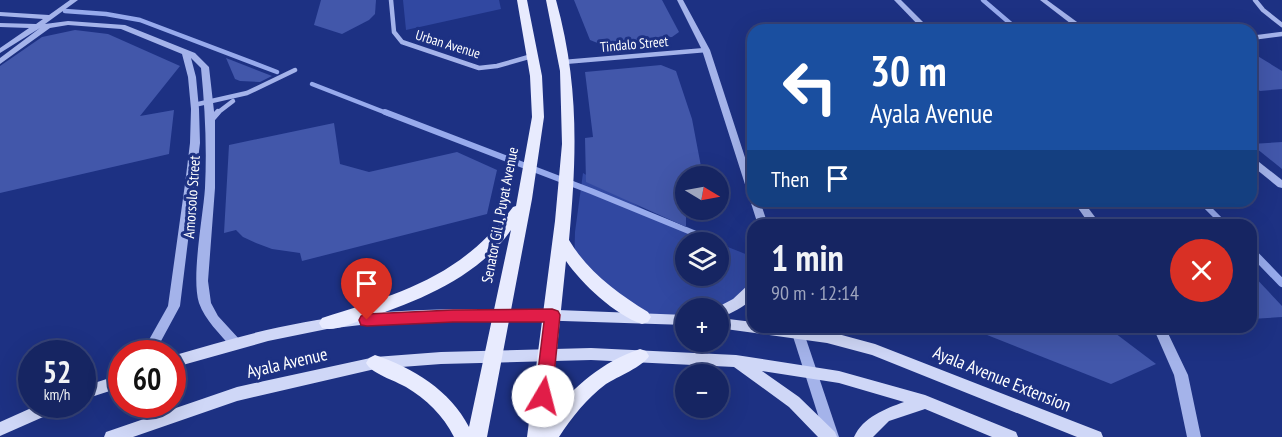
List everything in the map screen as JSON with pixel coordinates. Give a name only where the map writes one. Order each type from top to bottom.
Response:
[{"type":"main road","name":"Senator Gil J. Puyat Avenue","points":[[477,437],[525,199],[538,117],[532,56],[522,0]]},
{"type":"main road","points":[[537,437],[549,355],[561,240],[568,123],[564,62],[551,0]]},
{"type":"main road","points":[[328,323],[374,311],[416,294],[453,273],[485,249],[509,224],[525,199]]},
{"type":"main road","points":[[561,240],[580,270],[595,285],[642,317]]},
{"type":"main road","points":[[729,308],[747,296]]},
{"type":"main road","points":[[552,315],[675,319]]},
{"type":"main road","name":"Ayala Avenue","points":[[186,358],[328,323],[405,317],[552,315]]},
{"type":"main road","name":"Ayala Avenue Extension","points":[[729,324],[747,326]]},
{"type":"main road","name":"Ayala Avenue Extension","points":[[812,333],[875,350],[1095,437]]},
{"type":"main road","points":[[549,355],[640,356],[736,361],[811,372],[839,377],[925,402],[1010,437]]},
{"type":"main road","name":"Ayala Avenue","points":[[112,437],[237,394],[375,363],[549,355]]},
{"type":"main road","points":[[548,437],[559,419],[587,386],[612,368],[640,356]]},
{"type":"main road","points":[[736,361],[794,402],[830,437]]},
{"type":"main road","points":[[375,363],[401,373],[424,387],[445,406],[464,437]]},
{"type":"main road","points":[[862,437],[884,416],[925,402]]},
{"type":"main road","points":[[0,429],[25,418]]},
{"type":"street","name":"Urban Avenue","points":[[391,0],[394,32],[402,42],[479,68],[532,56]]},
{"type":"street","points":[[680,0],[706,50],[747,177]]},
{"type":"street","points":[[897,0],[921,24]]},
{"type":"street","points":[[1043,0],[1076,24]]},
{"type":"street","points":[[1255,0],[1263,10],[1282,25]]},
{"type":"street","points":[[0,51],[35,25],[72,2]]},
{"type":"street","name":"Amorsolo Street","points":[[0,14],[59,18],[68,23]]},
{"type":"street","points":[[0,62],[59,18]]},
{"type":"street","name":"Amorsolo Street","points":[[0,25],[48,26],[68,23],[122,27],[199,59],[205,67],[211,120],[210,188],[202,281],[205,303],[214,319],[236,344]]},
{"type":"street","points":[[1257,37],[1282,34]]},
{"type":"street","name":"Tindalo Street","points":[[564,62],[706,50]]},
{"type":"street","name":"Amorsolo Street","points":[[155,340],[174,306],[195,143],[192,77],[184,52]]},
{"type":"street","points":[[194,105],[244,95],[266,87],[296,70]]},
{"type":"street","points":[[211,120],[221,108],[244,95]]},
{"type":"street","points":[[1257,165],[1282,186]]},
{"type":"street","points":[[798,333],[830,437]]},
{"type":"street","points":[[1162,333],[1181,375],[1194,437]]},
{"type":"shaded area","points":[[403,0],[499,0],[501,9],[406,30]]},
{"type":"shaded area","points":[[583,173],[665,222],[690,232],[675,232],[675,286],[729,286],[729,247],[747,255],[747,295],[729,304],[729,298],[675,298],[675,316],[646,317],[574,270],[575,232]]},
{"type":"building","points":[[321,0],[376,0],[375,14],[369,20],[342,34],[314,25]]},
{"type":"building","points":[[574,0],[662,0],[679,32],[672,37],[600,44],[590,40]]},
{"type":"building","points":[[75,30],[108,34],[180,66],[140,116],[174,110],[169,154],[0,193],[0,66],[42,37]]},
{"type":"building","points":[[1257,56],[1282,71],[1282,89],[1260,91],[1257,89]]},
{"type":"building","points":[[226,58],[272,76],[260,82],[240,81],[235,79]]},
{"type":"building","points":[[661,65],[676,71],[692,119],[701,166],[675,166],[675,220],[686,220],[686,227],[586,182],[585,138],[593,137],[585,72]]},
{"type":"building","points":[[334,123],[340,164],[369,172],[457,152],[497,170],[487,214],[302,261],[300,253],[272,249],[243,237],[236,230],[224,233],[229,145]]},
{"type":"building","points":[[1282,142],[1282,169],[1257,149],[1257,144]]},
{"type":"building","points":[[1257,279],[1282,306],[1282,317],[1257,319]]},
{"type":"building","points":[[982,333],[1115,333],[1156,364],[1111,384]]},
{"type":"waterway","points":[[983,0],[1011,24]]},
{"type":"waterway","points":[[65,11],[106,14],[140,20],[277,72]]},
{"type":"waterway","points":[[312,84],[389,114]]},
{"type":"waterway","points":[[385,112],[691,232]]},
{"type":"waterway","points":[[1207,207],[1219,219]]},
{"type":"waterway","points":[[1257,257],[1282,283]]},
{"type":"route","points":[[367,320],[405,317],[552,315],[543,396]]}]
